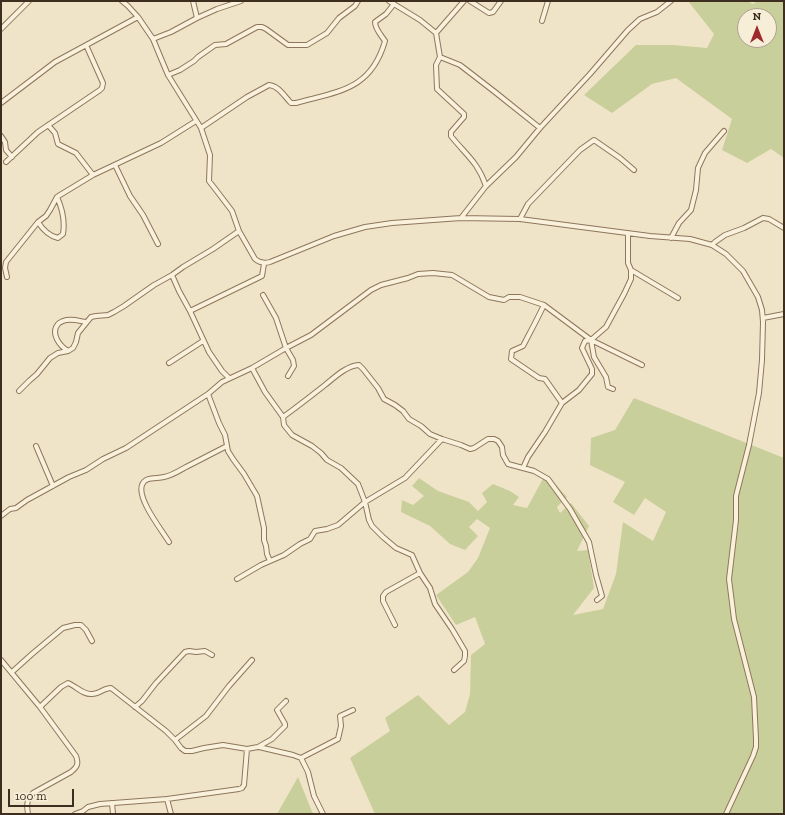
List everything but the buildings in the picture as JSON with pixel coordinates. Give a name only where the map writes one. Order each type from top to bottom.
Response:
[{"type":"street","points":[[1,29],[29,1]]},
{"type":"street","points":[[122,1],[138,17],[153,39],[168,75],[201,128],[210,155],[209,181],[232,211],[239,231],[255,259],[259,262],[264,264],[270,262],[334,236],[392,223],[461,218],[520,219],[628,233],[690,239],[712,245],[726,254],[743,271],[758,297],[762,310],[762,360],[759,393],[749,445],[736,496],[736,520],[729,579],[734,619],[754,697],[756,747],[726,814]]},
{"type":"street","points":[[193,1],[197,18]]},
{"type":"street","points":[[153,39],[171,32],[217,8],[241,1]]},
{"type":"street","points":[[168,75],[180,70],[215,45],[226,44],[257,27],[266,29],[288,45],[307,45],[327,33],[339,18],[355,6],[358,1]]},
{"type":"street","points":[[389,1],[420,20],[436,33],[440,57],[436,65],[437,88],[464,114],[451,136],[473,161],[486,186]]},
{"type":"street","points":[[436,33],[464,1]]},
{"type":"street","points":[[470,1],[489,13],[493,12],[501,1]]},
{"type":"street","points":[[542,21],[548,1]]},
{"type":"street","points":[[461,218],[486,186],[516,157],[628,30],[640,19],[657,12],[671,1]]},
{"type":"street","points":[[201,128],[247,97],[269,85],[276,87],[291,103],[336,93],[352,86],[364,78],[372,69],[385,41],[375,26],[375,22],[386,14],[394,4]]},
{"type":"street","points":[[1,103],[55,62],[138,17]]},
{"type":"street","points":[[6,162],[31,138],[102,88],[103,83],[86,46]]},
{"type":"street","points":[[440,57],[460,65],[540,128]]},
{"type":"street","points":[[7,277],[5,268],[6,262],[38,222],[46,216],[58,197],[93,175],[161,143],[196,121]]},
{"type":"street","points":[[48,125],[56,133],[58,144],[76,153],[93,175]]},
{"type":"street","points":[[671,238],[679,223],[691,210],[696,190],[698,168],[705,154],[724,131]]},
{"type":"street","points":[[1,136],[5,142],[6,150],[12,157]]},
{"type":"street","points":[[520,219],[528,204],[580,150],[594,140],[634,170]]},
{"type":"street","points":[[115,165],[130,196],[143,215],[158,244]]},
{"type":"street","points":[[38,222],[52,237],[58,238],[63,234],[63,216],[58,197]]},
{"type":"street","points":[[712,245],[725,236],[763,218],[769,219],[784,228]]},
{"type":"street","points":[[20,391],[50,358],[58,353],[68,352],[73,348],[78,333],[91,317],[108,315],[114,312],[154,285],[213,250],[239,231]]},
{"type":"street","points":[[523,468],[528,457],[562,403],[579,390],[592,374],[592,369],[582,348],[585,341],[592,340],[606,327],[624,294],[630,279],[631,270],[628,263],[628,233]]},
{"type":"street","points":[[190,311],[262,276],[264,264]]},
{"type":"street","points":[[631,270],[678,298]]},
{"type":"street","points":[[1,516],[10,509],[16,508],[26,500],[126,448],[208,394],[222,382],[252,368],[311,335],[381,285],[418,274],[452,274],[489,297],[504,300],[509,297],[520,297],[544,305],[592,340],[642,365]]},
{"type":"street","points":[[172,275],[209,352],[222,371],[229,378]]},
{"type":"street","points":[[263,295],[276,318],[286,348],[293,360],[294,366],[288,376]]},
{"type":"street","points":[[544,305],[523,346],[512,351],[511,359],[539,378],[545,379],[562,403]]},
{"type":"street","points":[[762,318],[784,314]]},
{"type":"street","points":[[68,352],[56,339],[56,327],[62,321],[72,319],[86,322]]},
{"type":"street","points":[[592,340],[594,357],[603,372],[608,387],[613,389]]},
{"type":"street","points":[[169,363],[203,341]]},
{"type":"street","points":[[283,417],[337,375],[349,367],[359,365],[378,388],[384,399],[403,411],[409,419],[421,426],[430,434],[470,449],[474,448],[488,438],[498,441],[502,447],[503,455],[508,464],[534,471],[548,479],[570,509],[589,542],[602,596],[597,600]]},
{"type":"street","points":[[252,368],[265,392],[283,417],[284,425],[292,435],[312,446],[328,460],[341,468],[358,484],[372,526],[396,548],[412,555],[420,573],[430,588],[435,604],[452,629],[464,651],[464,661],[454,670]]},
{"type":"street","points":[[208,394],[225,435],[228,451],[257,496],[264,528],[264,540],[270,561]]},
{"type":"street","points":[[237,579],[284,555],[310,539],[315,531],[338,525],[365,502],[405,478],[442,439]]},
{"type":"street","points":[[36,446],[53,486]]},
{"type":"street","points":[[169,542],[142,496],[141,486],[144,481],[150,478],[164,477],[174,473],[227,446]]},
{"type":"street","points":[[395,625],[383,600],[383,596],[386,592],[420,573]]},
{"type":"street","points":[[12,672],[63,628],[81,625],[86,630],[92,641]]},
{"type":"street","points":[[135,707],[185,652],[205,651],[212,655]]},
{"type":"street","points":[[1,660],[40,707],[76,756],[78,761],[77,767],[71,772],[33,794],[28,800],[28,814]]},
{"type":"street","points":[[175,740],[206,716],[229,686],[252,660]]},
{"type":"street","points":[[40,707],[61,687],[68,683],[88,694],[95,694],[111,688],[166,731],[181,748],[186,751],[192,751],[223,745],[247,749],[258,747],[272,739],[286,726],[277,710],[286,701]]},
{"type":"street","points":[[300,758],[338,739],[341,726],[340,716],[353,710]]},
{"type":"street","points":[[258,747],[300,758],[308,772],[314,796],[323,814]]},
{"type":"street","points":[[75,814],[88,807],[100,804],[166,799],[242,788],[244,785],[247,749]]},
{"type":"street","points":[[166,799],[171,814]]},
{"type":"street","points":[[112,803],[113,814]]},
{"type":"green space","points":[[688,1],[747,1],[753,4],[758,1],[784,1],[784,158],[771,149],[747,163],[722,150],[732,119],[676,78],[652,84],[612,113],[584,95],[636,45],[673,45],[707,48],[714,34]]},
{"type":"green space","points":[[634,398],[784,458],[784,814],[375,814],[350,758],[390,731],[385,718],[418,695],[449,725],[465,712],[470,694],[471,655],[485,644],[475,617],[456,625],[436,595],[468,572],[478,558],[490,528],[477,519],[469,527],[478,536],[465,550],[450,544],[430,526],[401,512],[402,500],[413,505],[424,496],[412,486],[419,478],[438,491],[469,502],[478,511],[487,502],[482,493],[493,484],[510,491],[519,497],[513,505],[527,508],[545,475],[567,497],[557,507],[560,513],[571,503],[589,526],[577,551],[588,550],[594,588],[573,615],[603,609],[616,574],[623,522],[653,541],[666,512],[645,498],[634,515],[613,502],[625,482],[590,465],[591,438],[615,430]]},
{"type":"green space","points":[[298,777],[313,814],[277,814]]}]
